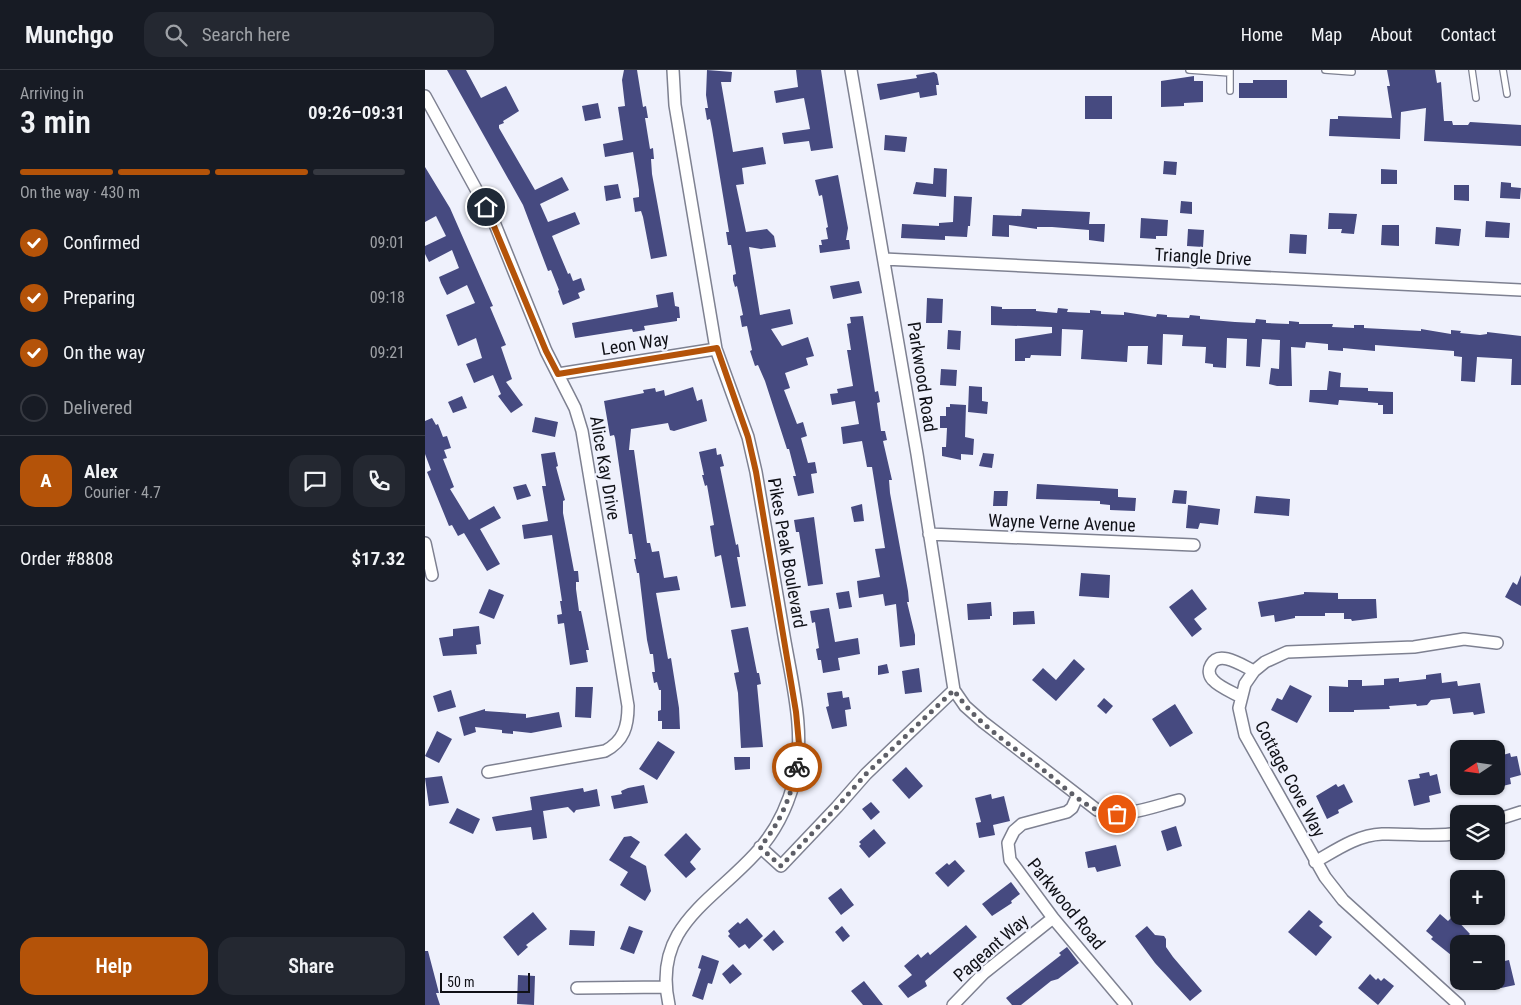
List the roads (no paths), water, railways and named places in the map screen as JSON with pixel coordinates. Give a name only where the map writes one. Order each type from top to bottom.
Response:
[{"type":"street","name":"Pikes Peak Boulevard","points":[[669,1005],[666,987],[668,956],[678,932],[688,918],[760,847],[778,823],[789,796],[798,760],[798,725],[756,472],[748,437],[717,348],[675,104],[673,70]]},
{"type":"street","name":"Parkwood Road","points":[[851,70],[884,259],[954,690],[965,706],[983,722],[1077,797],[1107,814],[1117,814],[1179,800]]},
{"type":"street","name":"Alice Kay Drive","points":[[425,96],[494,222],[546,351],[575,408],[582,432],[628,706],[628,718],[622,736],[617,743],[605,752],[488,772]]},
{"type":"street","name":"Triangle Drive","points":[[884,259],[1521,290]]},
{"type":"street","name":"Leon Way","points":[[558,374],[717,348]]},
{"type":"street","name":"Wayne Verne Avenue","points":[[929,534],[1194,545]]},
{"type":"street","points":[[425,543],[432,575]]},
{"type":"street","name":"Cottage Cove Way","points":[[1459,1005],[1343,900],[1315,862],[1297,824],[1245,735],[1240,723],[1241,696],[1254,671],[1265,662],[1287,652],[1414,647],[1464,639],[1497,644]]},
{"type":"street","points":[[1241,696],[1213,681],[1209,674],[1209,667],[1215,660],[1223,658],[1254,671]]},
{"type":"street","points":[[760,847],[781,866],[866,774],[954,690]]},
{"type":"street","name":"Parkwood Road","points":[[1077,797],[1072,808],[1067,812],[1022,824],[1014,831],[1007,843],[1010,860],[1053,918],[1126,1005]]},
{"type":"street","points":[[1505,817],[1521,812]]},
{"type":"street","points":[[1315,862],[1350,842],[1365,836],[1381,834],[1423,837],[1450,834]]},
{"type":"street","name":"Pageant Way","points":[[953,1005],[984,973],[1053,918]]},
{"type":"street","points":[[577,988],[666,987]]},
{"type":"lane","points":[[1189,70],[1230,71],[1230,91]]},
{"type":"lane","points":[[1325,70],[1352,72]]},
{"type":"lane","points":[[1472,70],[1476,98]]},
{"type":"lane","points":[[1503,70],[1507,94]]}]
